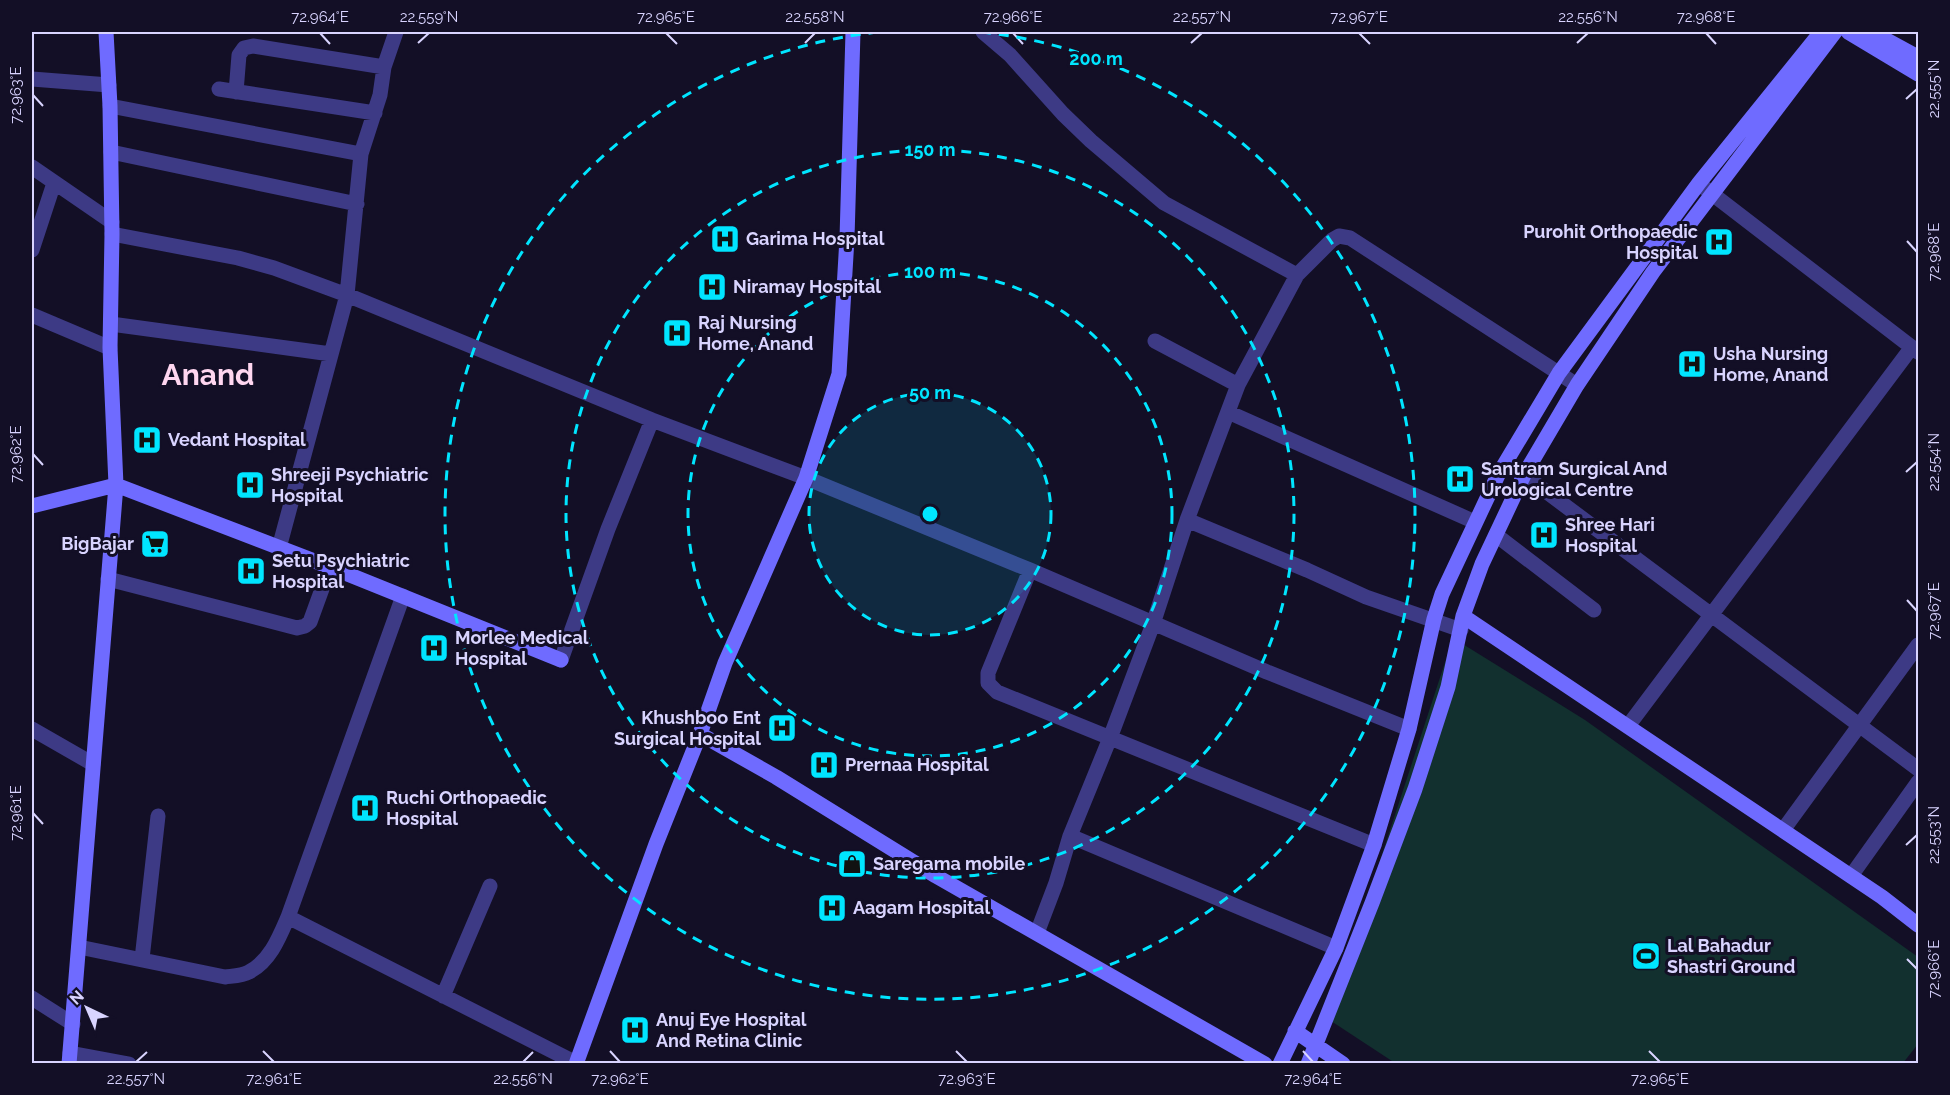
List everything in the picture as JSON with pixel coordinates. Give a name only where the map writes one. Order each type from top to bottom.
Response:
[{"type":"street","points":[[106,32],[112,228],[110,348],[116,485],[70,1058],[129,1064]]},
{"type":"street","points":[[279,549],[347,295],[361,154],[375,113],[384,67],[396,32]]},
{"type":"street","points":[[288,917],[576,1063],[725,663],[806,478],[839,374],[853,32]]},
{"type":"street","points":[[983,32],[1011,56],[1090,141],[1164,203],[1297,275]]},
{"type":"street","points":[[1280,1064],[1336,948],[1374,845],[1409,729],[1434,619],[1442,594],[1505,463],[1559,373],[1699,183],[1821,32]]},
{"type":"street","points":[[1308,1064],[1415,789],[1448,687],[1462,623],[1496,535],[1524,475],[1577,385],[1653,272],[1834,32]]},
{"type":"street","points":[[1848,32],[1918,74]]},
{"type":"street","points":[[1872,32],[1918,57]]},
{"type":"street","points":[[236,92],[239,55],[244,48],[254,46],[384,67]]},
{"type":"street","points":[[32,79],[109,85]]},
{"type":"street","points":[[219,89],[375,113]]},
{"type":"street","points":[[110,106],[361,154]]},
{"type":"street","points":[[111,152],[357,204]]},
{"type":"street","points":[[32,167],[112,228],[274,268],[347,295],[652,420],[806,478],[1409,729]]},
{"type":"street","points":[[32,250],[54,183]]},
{"type":"street","points":[[1628,726],[1711,614],[1915,350],[1699,183]]},
{"type":"street","points":[[1037,933],[1070,836],[1153,624],[1187,520],[1238,385],[1297,275],[1332,240],[1339,236],[1350,238],[1577,385]]},
{"type":"street","points":[[32,315],[110,348]]},
{"type":"street","points":[[111,324],[331,354]]},
{"type":"street","points":[[1155,341],[1238,385]]},
{"type":"street","points":[[1228,412],[1475,522]]},
{"type":"street","points":[[32,506],[116,485],[330,567],[561,660],[608,529],[652,420]]},
{"type":"street","points":[[1524,475],[1918,769]]},
{"type":"street","points":[[1187,520],[1308,570],[1366,597],[1434,619],[1462,623],[1628,726],[1851,876],[1918,925]]},
{"type":"street","points":[[1496,535],[1594,610]]},
{"type":"street","points":[[108,579],[297,628],[310,621],[330,567]]},
{"type":"street","points":[[1030,570],[988,673],[988,683],[997,692],[1374,845]]},
{"type":"street","points":[[79,947],[225,977],[248,973],[265,959],[279,940],[288,917],[403,596]]},
{"type":"street","points":[[1783,830],[1918,645]]},
{"type":"street","points":[[32,729],[93,764]]},
{"type":"street","points":[[700,734],[776,777],[936,876],[1265,1064]]},
{"type":"street","points":[[1851,876],[1918,782]]},
{"type":"street","points":[[142,959],[158,816]]},
{"type":"street","points":[[1070,836],[1336,948]]},
{"type":"street","points":[[442,996],[490,886]]},
{"type":"street","points":[[32,998],[73,1024]]},
{"type":"street","points":[[1295,1031],[1343,1064]]},
{"type":"green space","points":[[1453,638],[1585,720],[1918,957],[1918,1044],[1903,1063],[1395,1063],[1328,1019]]},
{"type":"place","name":"Garima Hospital","points":[[725,239]]},
{"type":"place","name":"Purohit Orthopaedic Hospital","points":[[1719,242]]},
{"type":"place","name":"Niramay Hospital","points":[[712,287]]},
{"type":"place","name":"Raj Nursing Home, Anand","points":[[677,333]]},
{"type":"place","name":"Usha Nursing Home, Anand","points":[[1692,364]]},
{"type":"place","name":"Vedant Hospital","points":[[147,440]]},
{"type":"place","name":"Santram Surgical And Urological Centre","points":[[1460,479]]},
{"type":"place","name":"Shreeji Psychiatric Hospital","points":[[250,485]]},
{"type":"place","name":"Shree Hari Hospital","points":[[1544,535]]},
{"type":"place","name":"BigBajar","points":[[155,544]]},
{"type":"place","name":"Setu Psychiatric Hospital","points":[[251,571]]},
{"type":"place","name":"Morlee Medical Hospital","points":[[434,648]]},
{"type":"place","name":"Khushboo Ent Surgical Hospital","points":[[782,728]]},
{"type":"place","name":"Prernaa Hospital","points":[[824,765]]},
{"type":"place","name":"Ruchi Orthopaedic Hospital","points":[[365,808]]},
{"type":"place","name":"Saregama mobile","points":[[852,864]]},
{"type":"place","name":"Aagam Hospital","points":[[832,908]]},
{"type":"place","name":"Lal Bahadur Shastri Ground","points":[[1646,956]]},
{"type":"place","name":"Anuj Eye Hospital And Retina Clinic","points":[[635,1030]]},
{"type":"district","name":"Anand","points":[[208,375]]}]
